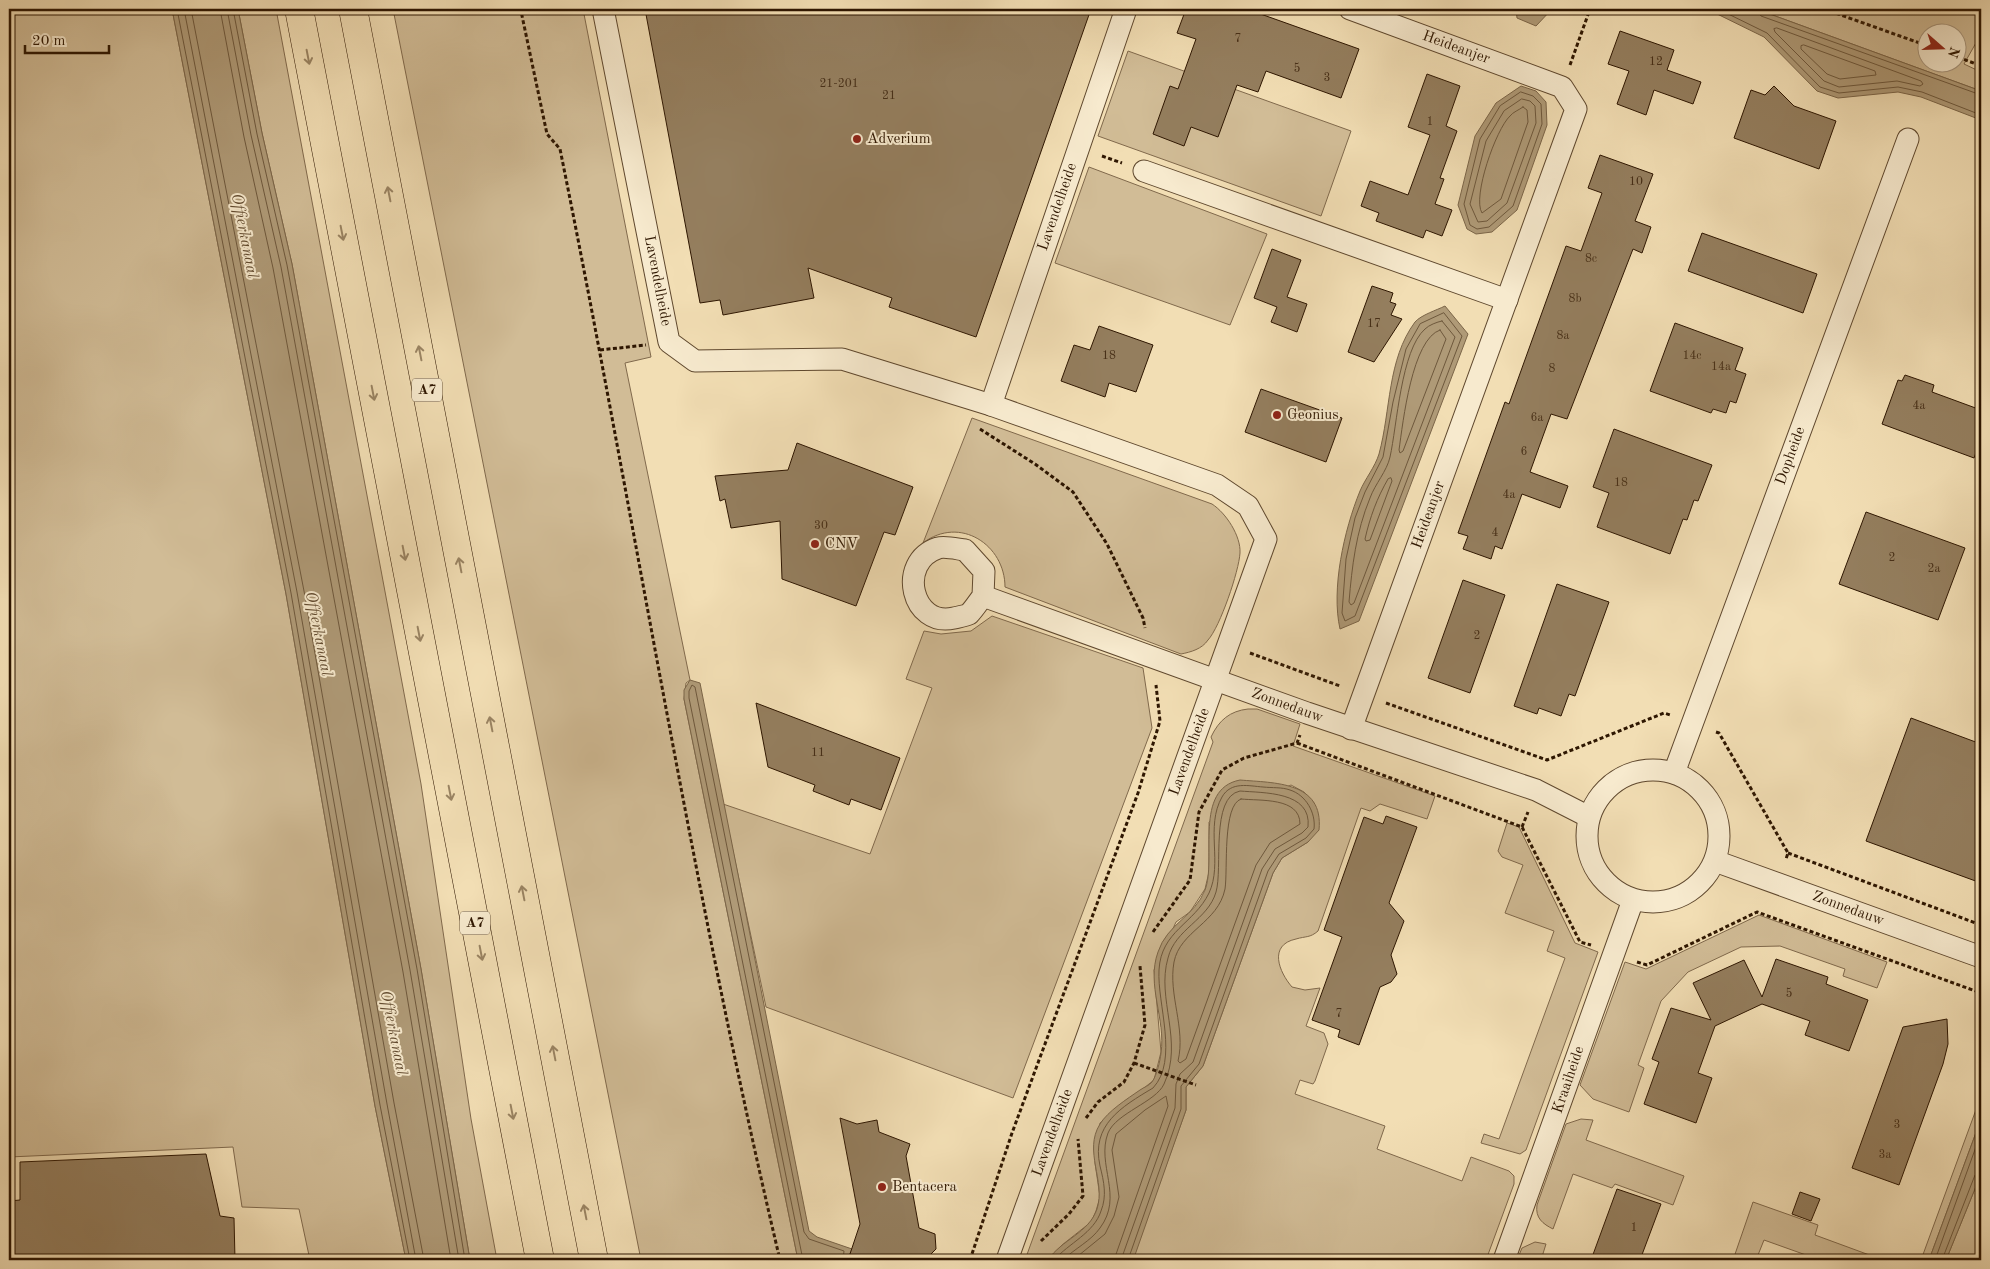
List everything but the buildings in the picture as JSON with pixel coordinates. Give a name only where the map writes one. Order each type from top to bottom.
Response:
[{"type":"highway","name":"A7","points":[[299,9],[540,1260]]},
{"type":"highway","name":"A7","points":[[354,9],[594,1260]]},
{"type":"street","name":"Lavendelheide","points":[[604,9],[669,342],[695,361],[842,359],[991,404],[1216,485],[1248,506],[1266,539],[1007,1260]]},
{"type":"street","name":"Lavendelheide","points":[[991,404],[1126,9]]},
{"type":"street","name":"Heideanjer","points":[[1350,9],[1562,87],[1576,109],[1351,729]]},
{"type":"street","name":"Dopheide","points":[[1674,773],[1908,139]]},
{"type":"street","points":[[1144,171],[1506,300]]},
{"type":"street","name":"Zonnedauw","points":[[983,596],[1307,714],[1536,790],[1590,817]]},
{"type":"street","points":[[1652,770],[1674,773],[1689,780],[1706,795],[1718,822],[1720,838],[1715,861],[1708,874],[1693,890],[1665,902],[1633,900],[1620,895],[1603,880],[1588,851],[1590,817],[1599,798],[1615,781],[1639,771],[1652,770]]},
{"type":"street","name":"Zonnedauw","points":[[1715,861],[1981,957]]},
{"type":"street","name":"Kraaiheide","points":[[1504,1260],[1633,900]]},
{"type":"path","points":[[524,9],[521,11],[546,134],[560,149],[600,350],[708,931],[758,1168],[780,1260]]},
{"type":"path","points":[[1562,87],[1590,9]]},
{"type":"path","points":[[1824,9],[1918,42]]},
{"type":"path","points":[[1968,61],[1981,66]]},
{"type":"path","points":[[1078,147],[1144,171]]},
{"type":"path","points":[[600,350],[669,342]]},
{"type":"path","points":[[970,1260],[1012,1133],[1138,794],[1160,721],[1152,657],[1143,618],[1107,544],[1073,492],[1035,464],[978,428]]},
{"type":"path","points":[[1228,645],[1546,760],[1664,713],[1719,733],[1788,853],[1981,925]]},
{"type":"path","points":[[1150,936],[1190,880],[1199,812],[1222,770],[1244,758],[1298,743],[1307,714]]},
{"type":"path","points":[[1764,914],[1788,853]]},
{"type":"path","points":[[1083,1122],[1098,1102],[1124,1082],[1134,1063],[1145,1025],[1139,960]]},
{"type":"path","points":[[1134,1063],[1196,1085]]},
{"type":"path","points":[[1037,1244],[1069,1214],[1083,1196],[1078,1136]]},
{"type":"shaded area","points":[[9,9],[172,9],[286,594],[375,1106],[406,1260],[310,1260],[299,1209],[242,1207],[233,1147],[9,1157]]},
{"type":"shaded area","points":[[238,9],[276,9],[421,784],[471,1119],[497,1260],[470,1260],[421,969],[292,264],[262,133]]},
{"type":"shaded area","points":[[393,9],[583,9],[651,357],[625,363],[690,680],[686,683],[684,699],[798,1260],[641,1260]]},
{"type":"shaded area","points":[[1756,9],[1981,9],[1981,34],[1968,57],[1968,22],[1918,22],[1918,68]]},
{"type":"shaded area","points":[[1128,51],[1351,131],[1321,216],[1098,136]]},
{"type":"shaded area","points":[[1968,66],[1981,72],[1981,91],[1929,72],[1968,72]]},
{"type":"shaded area","points":[[1089,167],[1267,234],[1230,325],[1055,263]]},
{"type":"shaded area","points":[[972,418],[1212,504],[1217,508],[1232,526],[1238,539],[1240,553],[1223,612],[1206,643],[1196,650],[1181,654],[1005,587],[1003,572],[997,558],[989,547],[978,539],[965,534],[951,532],[937,535],[923,543]]},
{"type":"shaded area","points":[[992,616],[1143,668],[1152,728],[1013,1098],[766,1007],[723,804],[870,854],[932,688],[906,679],[924,631],[941,634],[971,631]]},
{"type":"shaded area","points":[[1248,709],[1257,709],[1300,724],[1293,746],[1435,796],[1427,819],[1380,804],[1370,811],[1361,808],[1318,931],[1310,936],[1287,942],[1279,953],[1279,960],[1283,974],[1292,987],[1305,990],[1320,988],[1306,1026],[1324,1033],[1328,1044],[1315,1081],[1313,1084],[1300,1080],[1295,1094],[1385,1126],[1377,1149],[1462,1181],[1471,1157],[1509,1171],[1514,1176],[1514,1184],[1486,1260],[1132,1260],[1186,1110],[1186,1087],[1203,1066],[1273,873],[1282,858],[1308,842],[1314,803],[1304,792],[1291,785],[1209,822],[1209,872],[1205,889],[1190,912],[1176,922],[1154,970],[1161,1052],[1154,1080],[1100,1123],[1095,1163],[1100,1197],[1091,1222],[1062,1245],[1048,1260],[1025,1260],[1213,742],[1211,737],[1221,721],[1226,717]]},
{"type":"shaded area","points":[[1507,823],[1519,827],[1575,943],[1598,952],[1526,1150],[1520,1154],[1481,1143],[1484,1134],[1499,1139],[1565,958],[1547,951],[1554,931],[1505,913],[1523,865],[1502,857],[1498,851]]},
{"type":"shaded area","points":[[1759,915],[1887,962],[1877,988],[1843,976],[1845,969],[1780,946],[1741,947],[1688,972],[1661,1001],[1638,1065],[1644,1068],[1629,1112],[1593,1099],[1580,1085],[1625,962],[1646,969]]},
{"type":"shaded area","points":[[1981,1096],[1981,1119],[1929,1260],[1921,1260]]},
{"type":"shaded area","points":[[1581,1119],[1593,1120],[1586,1140],[1684,1176],[1673,1205],[1615,1184],[1612,1188],[1573,1174],[1553,1229],[1543,1223],[1537,1214],[1537,1205],[1566,1124]]},
{"type":"shaded area","points":[[1981,1174],[1981,1260],[1946,1260]]},
{"type":"shaded area","points":[[1753,1202],[1818,1225],[1815,1235],[1883,1260],[1820,1260],[1764,1240],[1756,1260],[1733,1260]]},
{"type":"shaded area","points":[[1535,1242],[1546,1244],[1541,1260],[1517,1260],[1522,1248]]},
{"type":"water","name":"Offierkanaal","points":[[172,9],[238,9],[262,133],[292,264],[421,969],[470,1260],[406,1260],[375,1106],[286,594]]},
{"type":"water","points":[[1516,9],[1552,9],[1536,26],[1517,18]]},
{"type":"water","points":[[1707,9],[1756,9],[1918,68],[1918,72],[1929,72],[1981,91],[1981,120],[1921,97],[1898,92],[1838,98],[1817,91],[1764,37]]},
{"type":"water","points":[[1521,86],[1536,91],[1546,102],[1547,125],[1517,210],[1492,232],[1476,234],[1467,229],[1458,205],[1475,136],[1496,103]]},
{"type":"water","points":[[1445,306],[1468,334],[1359,621],[1340,629],[1337,596],[1344,541],[1360,491],[1379,454],[1394,369],[1399,352],[1418,319]]},
{"type":"water","points":[[690,680],[700,683],[809,1231],[817,1237],[852,1249],[847,1260],[798,1260],[684,699],[684,690]]},
{"type":"water","points":[[1240,780],[1281,784],[1305,793],[1314,802],[1318,814],[1319,830],[1308,842],[1282,858],[1273,873],[1203,1066],[1186,1087],[1186,1110],[1132,1260],[1048,1260],[1060,1247],[1088,1224],[1097,1209],[1099,1188],[1094,1145],[1095,1134],[1100,1124],[1108,1114],[1154,1079],[1160,1060],[1162,1040],[1154,977],[1158,952],[1168,934],[1195,907],[1205,890],[1208,877],[1211,811],[1216,797],[1225,786]]},
{"type":"water","points":[[1981,1119],[1981,1174],[1946,1260],[1929,1260]]},
{"type":"place","name":"Adverium","points":[[857,139]]},
{"type":"place","name":"Geonius","points":[[1277,415]]},
{"type":"place","name":"CNV","points":[[815,544]]},
{"type":"place","name":"Bentacera","points":[[882,1187]]}]
